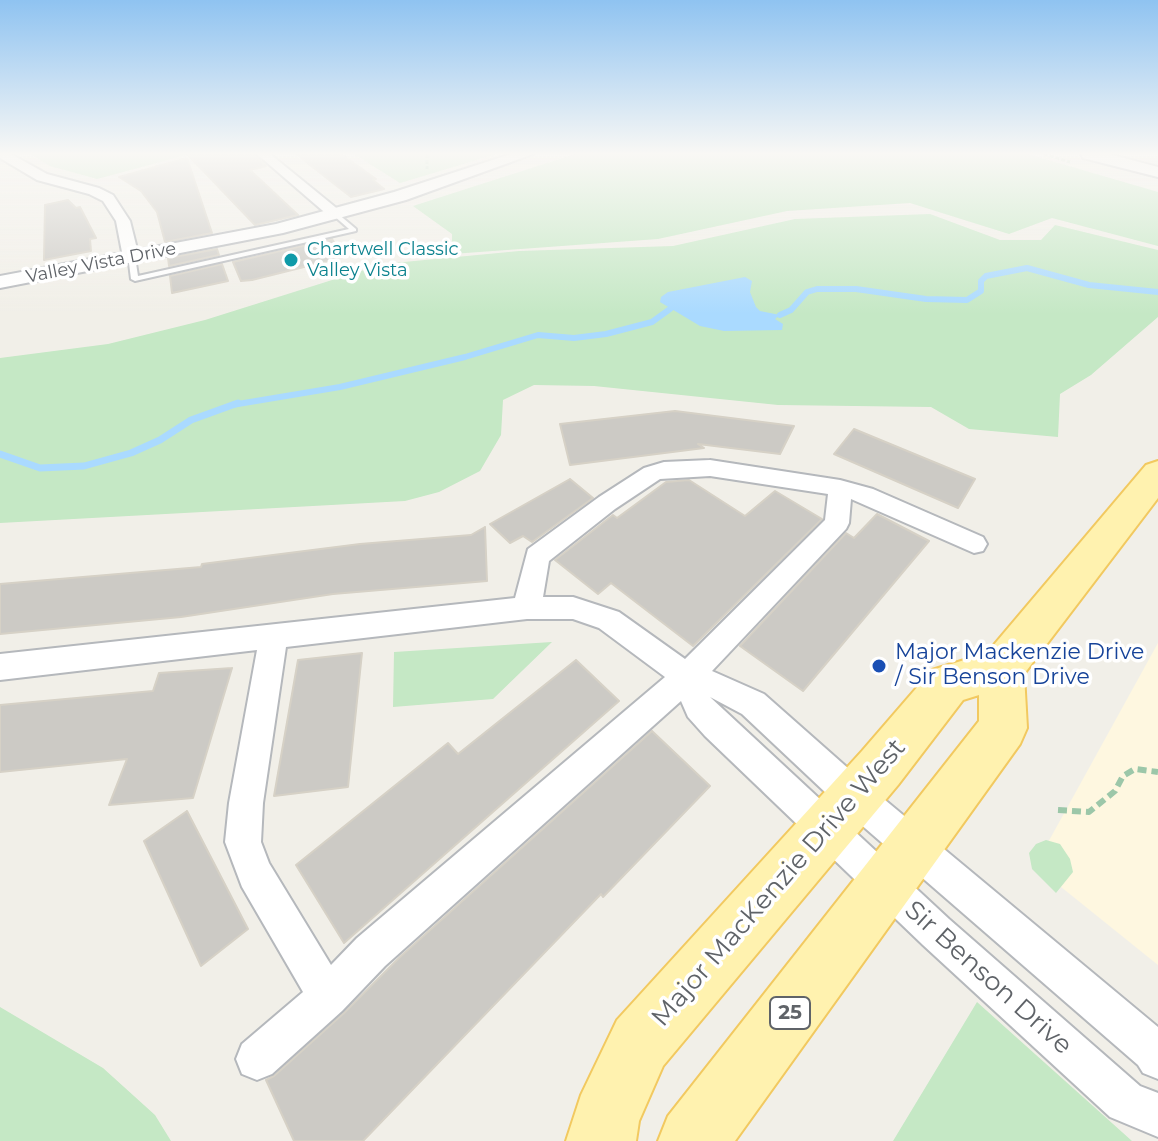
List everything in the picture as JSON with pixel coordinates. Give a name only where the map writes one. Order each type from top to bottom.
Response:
[{"type":"main road","points":[[1001,669],[1158,473]]},
{"type":"main road","name":"Major MacKenzie Drive West","points":[[601,1141],[605,1119],[640,1043],[841,813],[948,684],[1001,669]]},
{"type":"main road","name":"25","points":[[693,1141],[1003,728],[1001,669]]},
{"type":"street","points":[[114,207],[123,221],[131,257]]},
{"type":"street","points":[[327,207],[335,214]]},
{"type":"street","name":"Valley Vista Drive","points":[[0,282],[277,229],[359,207]]},
{"type":"street","points":[[527,608],[537,556],[652,473],[701,467],[840,488],[873,497],[974,544]]},
{"type":"street","points":[[257,1059],[328,997],[371,952],[649,712],[686,676],[837,523],[840,488]]},
{"type":"street","points":[[0,667],[273,639],[527,608],[573,608],[609,620],[686,676]]},
{"type":"street","points":[[273,639],[246,803],[243,842],[255,874],[328,997]]},
{"type":"street","name":"Sir Benson Drive","points":[[686,676],[699,707],[708,716],[841,813],[899,865],[1125,1102],[1158,1115]]},
{"type":"street","name":"Sir Benson Drive","points":[[899,865],[1153,1050],[1158,1058]]},
{"type":"path","points":[[1058,810],[1089,812],[1115,791],[1123,776],[1135,769],[1158,772]]},
{"type":"shaded area","points":[[1158,643],[1158,965],[1035,866]]},
{"type":"green space","points":[[415,207],[845,207],[787,211],[658,239],[452,254],[452,234]]},
{"type":"green space","points":[[924,207],[1158,207],[1158,246],[1052,218],[1009,234]]},
{"type":"green space","points":[[930,214],[1000,240],[1041,240],[1055,225],[1158,250],[1158,317],[1091,375],[1060,394],[1058,437],[969,429],[931,407],[778,405],[594,386],[534,385],[503,400],[501,435],[480,471],[439,492],[405,501],[0,523],[0,358],[108,344],[205,320],[383,264],[519,251],[673,246],[795,219]]},
{"type":"green space","points":[[552,642],[493,699],[393,707],[394,652]]},
{"type":"green space","points":[[1046,840],[1060,844],[1070,859],[1073,872],[1056,893],[1032,869],[1029,853],[1036,844]]},
{"type":"green space","points":[[977,1002],[1132,1141],[893,1141]]},
{"type":"green space","points":[[0,1007],[103,1068],[155,1115],[171,1141],[0,1141]]},
{"type":"water","points":[[745,277],[752,281],[750,292],[756,307],[760,311],[780,315],[775,319],[783,324],[782,330],[724,331],[700,326],[660,302],[668,292]]},
{"type":"building","points":[[45,207],[80,207],[96,238],[90,239],[91,251],[44,260]]},
{"type":"building","points":[[153,207],[203,207],[212,233],[165,242]]},
{"type":"building","points":[[238,207],[290,207],[298,215],[255,225]]},
{"type":"building","points":[[332,239],[344,257],[252,280],[241,281],[233,262]]},
{"type":"building","points":[[217,249],[219,255],[169,266],[168,258]]},
{"type":"building","points":[[222,264],[228,281],[172,293],[170,276]]},
{"type":"building","points":[[675,411],[794,426],[780,454],[698,444],[704,448],[570,465],[560,424]]},
{"type":"building","points":[[854,429],[975,479],[958,508],[834,454]]},
{"type":"building","points":[[570,479],[593,498],[532,542],[523,536],[510,543],[490,524]]},
{"type":"building","points":[[689,480],[745,516],[775,491],[822,519],[693,646],[611,583],[598,594],[555,560],[613,515],[617,518],[666,482]]},
{"type":"building","points":[[877,514],[929,541],[803,691],[740,646],[846,533],[854,538]]},
{"type":"building","points":[[485,527],[487,581],[333,594],[181,617],[0,634],[0,584],[201,567],[202,564],[360,544],[471,535]]},
{"type":"building","points":[[362,653],[348,787],[274,796],[298,660]]},
{"type":"building","points":[[576,660],[619,701],[344,943],[296,865],[448,743],[458,754]]},
{"type":"building","points":[[232,668],[193,798],[109,805],[127,759],[0,772],[0,705],[153,691],[159,673]]},
{"type":"building","points":[[652,731],[710,786],[603,897],[601,894],[363,1141],[294,1141],[266,1080],[344,1013],[400,957]]},
{"type":"building","points":[[187,811],[248,929],[201,966],[144,841]]},
{"type":"waterway","points":[[780,315],[791,310],[807,292],[817,289],[856,289],[926,299],[967,300],[981,291],[981,281],[986,276],[1027,268],[1089,285],[1158,292]]},
{"type":"waterway","points":[[233,405],[340,387],[465,357],[538,335],[574,338],[606,334],[652,322],[670,309]]},
{"type":"waterway","points":[[233,405],[238,403]]},
{"type":"waterway","points":[[0,454],[40,468],[84,466],[131,453],[160,440],[191,420],[233,405]]},
{"type":"place","name":"Chartwell Classic Valley Vista","points":[[291,260]]},
{"type":"place","name":"Major Mackenzie Drive / Sir Benson Drive","points":[[879,666]]}]
